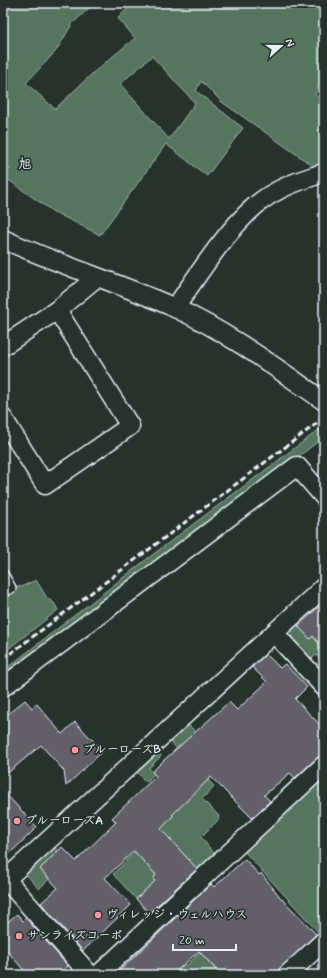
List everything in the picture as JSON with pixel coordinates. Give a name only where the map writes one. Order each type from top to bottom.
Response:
[{"type":"street","points":[[175,308],[217,250],[256,205],[280,189],[299,180],[324,173]]},
{"type":"street","points":[[3,239],[96,278],[175,308],[233,340],[324,401]]},
{"type":"street","points":[[3,346],[57,310],[96,278]]},
{"type":"street","points":[[3,418],[45,485],[130,426],[57,310]]},
{"type":"street","points":[[3,687],[296,466],[324,497]]},
{"type":"street","points":[[90,975],[4,879],[324,587]]},
{"type":"street","points":[[274,633],[324,687]]},
{"type":"street","points":[[98,975],[324,765]]},
{"type":"street","points":[[287,975],[324,942]]},
{"type":"lane","points":[[3,574],[11,588],[3,592]]},
{"type":"green space","points":[[3,3],[100,3],[89,8],[72,24],[56,51],[26,83],[55,109],[94,72],[135,38],[118,18],[133,3],[324,3],[324,69],[315,95],[324,102],[324,168],[316,168],[222,102],[201,81],[196,91],[243,128],[207,176],[166,144],[100,235],[52,211],[3,176],[10,169],[3,163]],"holes":[[[152,56],[195,103],[169,139],[120,84]]]},
{"type":"green space","points":[[324,426],[324,437],[3,682],[3,671],[147,559]]},
{"type":"green space","points":[[36,580],[47,598],[54,603],[58,610],[3,653],[3,584],[21,587]]},
{"type":"green space","points":[[294,622],[310,638],[313,636],[318,643],[321,641],[324,644],[324,664],[316,655],[310,661],[292,642],[292,624]]},
{"type":"green space","points":[[187,724],[196,732],[179,751],[170,741]]},
{"type":"green space","points":[[158,752],[161,756],[149,768],[154,774],[146,782],[137,772]]},
{"type":"green space","points":[[324,773],[324,932],[321,935],[243,850]]},
{"type":"green space","points":[[208,780],[214,786],[202,799],[219,816],[218,820],[201,837],[215,855],[198,870],[160,829],[173,816],[167,810]]},
{"type":"green space","points":[[54,846],[58,851],[40,869],[49,879],[39,889],[25,873]]},
{"type":"green space","points":[[135,852],[156,875],[153,879],[170,897],[167,899],[161,892],[146,890],[136,899],[113,874]]},
{"type":"green space","points":[[165,943],[186,966],[200,952],[217,971],[213,975],[173,975],[154,954]]},
{"type":"building","points":[[324,602],[324,649],[313,636],[310,639],[298,626]]},
{"type":"building","points":[[266,654],[280,668],[285,664],[307,687],[295,699],[324,729],[324,752],[295,778],[290,773],[264,795],[270,801],[252,818],[211,777],[172,815],[173,816],[161,829],[197,869],[149,913],[136,899],[155,881],[153,879],[156,875],[134,851],[105,878],[131,905],[83,951],[41,903],[58,888],[40,869],[62,847],[76,861],[116,822],[112,818],[156,776],[152,772],[164,760],[229,702],[237,710],[267,682],[252,667]]},
{"type":"building","points":[[25,700],[32,708],[37,704],[62,734],[75,722],[103,751],[66,786],[64,771],[41,745],[3,777],[3,718]]},
{"type":"building","name":"ブルーローズA","points":[[3,791],[37,827],[3,860]]},
{"type":"building","points":[[245,859],[259,875],[261,873],[280,897],[316,934],[274,975],[221,975],[199,951],[172,975],[115,975],[211,884],[214,887]]},
{"type":"building","name":"サンライズコーポ","points":[[17,914],[23,921],[26,918],[68,966],[58,975],[28,975],[3,946],[3,926]]},
{"type":"railway","points":[[3,659],[324,418]]},
{"type":"place","name":"ブルーローズB","points":[[75,750]]},
{"type":"place","name":"ブルーローズA","points":[[17,821]]},
{"type":"place","name":"ヴィレッジ・ウェルハウス","points":[[98,915]]},
{"type":"place","name":"サンライズコーポ","points":[[19,936]]},
{"type":"district","name":"旭","points":[[25,164]]}]
